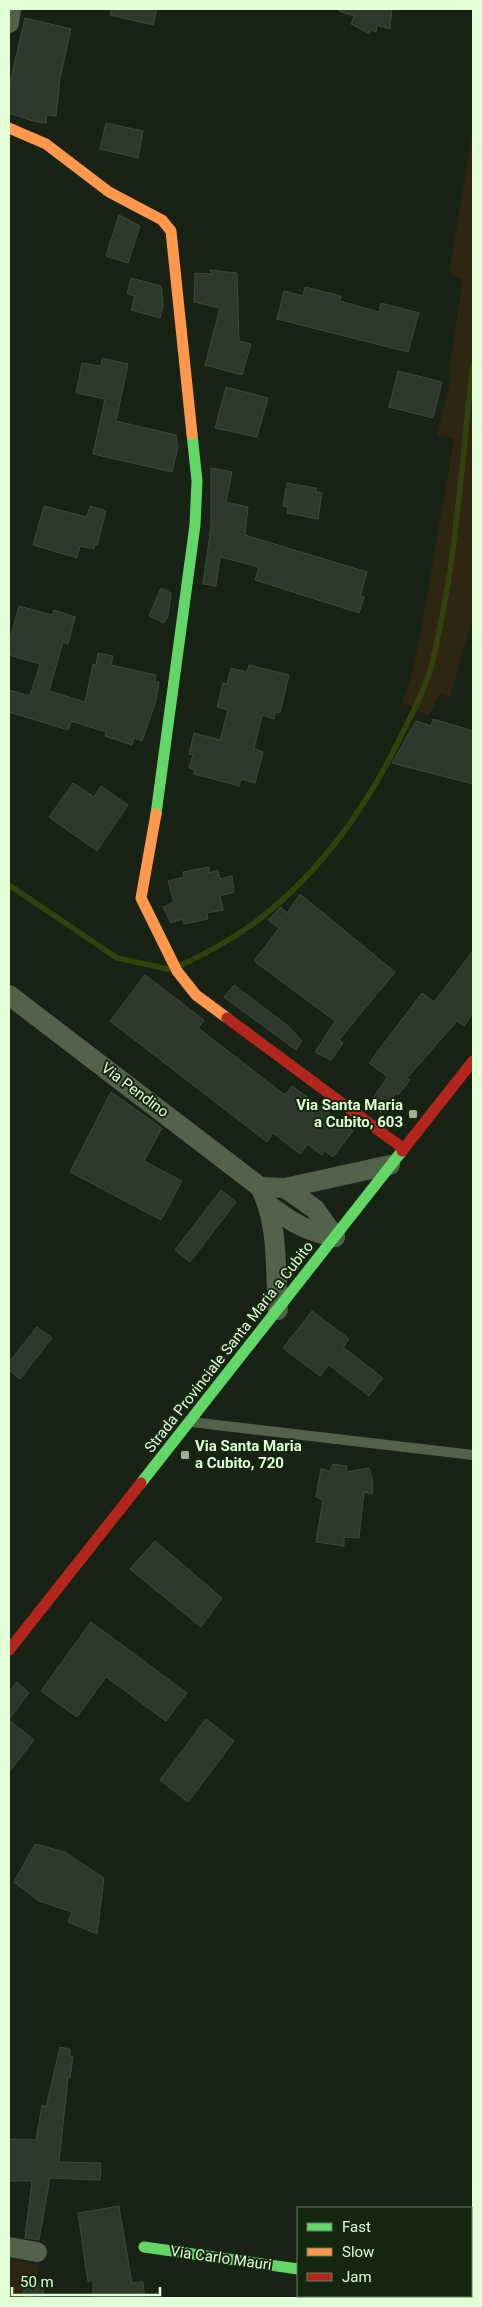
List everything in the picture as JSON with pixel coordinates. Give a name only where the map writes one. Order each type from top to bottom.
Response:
[{"type":"street","points":[[9,23],[12,9]]},
{"type":"street","points":[[9,128],[46,144],[109,192],[162,220],[171,231],[197,490],[195,525],[186,597],[158,801],[142,898],[177,971],[196,995],[404,1150]]},
{"type":"street","name":"Via Pendino","points":[[9,996],[260,1187],[270,1206],[276,1254],[278,1310]]},
{"type":"street","name":"Strada Provinciale Santa Maria a Cubito","points":[[9,1650],[473,1062]]},
{"type":"street","points":[[260,1187],[285,1188],[390,1165]]},
{"type":"street","points":[[285,1188],[314,1209],[335,1237]]},
{"type":"street","name":"Via Pendino","points":[[270,1206],[298,1226],[316,1234],[335,1237]]},
{"type":"street","points":[[9,2247],[37,2252]]},
{"type":"street","name":"Via Carlo Mauri","points":[[144,2247],[297,2268]]},
{"type":"lane","points":[[190,1422],[473,1455]]},
{"type":"shaded area","points":[[473,129],[473,616],[450,697],[440,694],[428,716],[402,702],[411,676],[420,636],[454,439],[437,435],[451,377],[449,370],[462,284],[460,279],[449,274]]},
{"type":"shaded area","points":[[9,2258],[39,2265],[33,2298],[9,2298]]},
{"type":"building","points":[[111,9],[157,9],[153,25],[110,15]]},
{"type":"building","points":[[339,9],[392,9],[390,29],[377,25],[376,32],[370,30],[370,34],[351,24],[354,16],[339,11]]},
{"type":"building","points":[[25,18],[71,29],[60,78],[56,116],[47,115],[46,123],[9,113],[9,87]]},
{"type":"building","points":[[106,123],[143,131],[138,158],[100,149]]},
{"type":"building","points":[[119,215],[140,226],[128,263],[106,256]]},
{"type":"building","points":[[210,270],[237,273],[239,341],[251,344],[242,375],[205,365],[220,308],[194,302],[195,273],[212,274]]},
{"type":"building","points":[[131,278],[161,286],[163,306],[160,318],[131,310],[135,296],[127,294]]},
{"type":"building","points":[[305,287],[341,296],[340,301],[379,312],[381,303],[419,313],[408,352],[277,319],[284,291],[303,296]]},
{"type":"building","points":[[102,358],[128,364],[116,421],[176,435],[178,447],[172,472],[93,454],[105,399],[76,393],[82,363],[101,366]]},
{"type":"building","points":[[398,371],[442,382],[433,418],[389,407]]},
{"type":"building","points":[[226,387],[268,398],[257,437],[215,428]]},
{"type":"building","points":[[211,468],[232,472],[226,502],[248,507],[245,535],[367,572],[360,596],[364,597],[359,613],[255,580],[259,567],[220,557],[216,586],[203,584],[211,526]]},
{"type":"building","points":[[287,483],[316,488],[316,492],[322,493],[318,519],[287,513],[288,507],[283,506]]},
{"type":"building","points":[[44,506],[87,517],[90,506],[106,511],[97,545],[95,545],[94,549],[80,546],[77,558],[33,545]]},
{"type":"building","points":[[161,588],[171,593],[168,616],[164,623],[149,616]]},
{"type":"building","points":[[19,606],[52,615],[54,610],[75,617],[68,644],[63,642],[49,691],[85,702],[93,664],[96,665],[98,653],[113,656],[111,665],[156,675],[155,682],[159,682],[156,701],[142,741],[134,738],[132,745],[105,736],[106,732],[71,721],[68,730],[9,712],[9,690],[30,696],[40,664],[9,655],[9,643]]},
{"type":"building","points":[[249,665],[289,675],[280,713],[275,712],[274,719],[262,715],[254,749],[263,752],[255,783],[241,779],[239,786],[194,774],[195,770],[189,768],[193,755],[189,754],[194,733],[220,740],[228,710],[217,707],[223,683],[227,684],[231,668],[247,672]]},
{"type":"building","points":[[433,719],[473,731],[473,784],[392,763],[416,721],[431,726]]},
{"type":"building","points":[[73,783],[94,797],[101,786],[128,805],[97,851],[49,817]]},
{"type":"building","points":[[209,867],[209,873],[218,870],[220,879],[232,876],[234,892],[220,896],[223,910],[207,913],[208,919],[184,924],[182,919],[171,923],[163,907],[174,902],[168,881],[184,877],[183,872]]},
{"type":"building","points":[[300,894],[395,972],[339,1040],[343,1043],[331,1060],[315,1052],[335,1021],[254,961],[279,928],[268,920],[281,907],[287,913]]},
{"type":"building","points":[[473,951],[473,1013],[464,1026],[457,1021],[407,1078],[410,1080],[398,1095],[396,1093],[381,1113],[369,1103],[388,1077],[369,1063],[422,993],[434,1002]]},
{"type":"building","points":[[145,975],[204,1020],[198,1028],[285,1095],[292,1086],[353,1131],[333,1157],[325,1151],[322,1155],[308,1144],[300,1154],[273,1133],[267,1142],[110,1021]]},
{"type":"building","points":[[234,985],[288,1026],[302,1041],[296,1050],[224,997]]},
{"type":"building","points":[[111,1092],[162,1128],[144,1161],[182,1181],[161,1220],[70,1172]]},
{"type":"building","points":[[221,1190],[236,1202],[190,1262],[175,1250]]},
{"type":"building","points":[[312,1311],[349,1339],[343,1347],[383,1378],[369,1396],[329,1365],[320,1376],[283,1348]]},
{"type":"building","points":[[37,1327],[52,1338],[20,1379],[9,1370],[9,1362]]},
{"type":"building","points":[[333,1464],[347,1466],[346,1472],[369,1468],[372,1477],[373,1494],[364,1492],[359,1538],[344,1537],[344,1546],[316,1542],[323,1500],[316,1497],[321,1469],[330,1471]]},
{"type":"building","points":[[155,1541],[222,1598],[201,1627],[130,1569]]},
{"type":"building","points":[[91,1622],[187,1693],[166,1721],[106,1677],[77,1717],[41,1691]]},
{"type":"building","points":[[17,1682],[29,1693],[9,1719],[9,1692]]},
{"type":"building","points":[[206,1719],[234,1741],[188,1802],[160,1780]]},
{"type":"building","points":[[9,1720],[34,1740],[9,1772]]},
{"type":"building","points":[[35,1844],[65,1852],[104,1878],[97,1934],[68,1922],[72,1912],[39,1901],[14,1882]]},
{"type":"building","points":[[60,2047],[70,2049],[70,2056],[73,2057],[70,2078],[68,2077],[59,2162],[101,2163],[100,2180],[50,2178],[39,2240],[25,2238],[32,2181],[9,2181],[9,2139],[36,2140],[42,2105],[46,2107]]},
{"type":"building","points":[[119,2206],[132,2283],[143,2282],[145,2298],[93,2298],[93,2280],[88,2282],[78,2213]]},
{"type":"building","points":[[26,2280],[45,2284],[42,2298],[23,2296]]},
{"type":"waterway","points":[[181,965],[243,931],[284,899],[304,879],[341,836],[357,813],[386,765],[413,713],[431,667],[446,593],[457,517],[473,365]]},
{"type":"waterway","points":[[9,885],[117,958],[168,969]]},
{"type":"traffic: fast","points":[[156,814],[195,525],[197,481],[192,434]]},
{"type":"traffic: fast","points":[[141,1483],[402,1151]]},
{"type":"traffic: fast","points":[[144,2247],[297,2269]]},
{"type":"traffic: slow","points":[[9,128],[46,144],[109,192],[162,220],[171,231],[192,434]]},
{"type":"traffic: slow","points":[[156,814],[141,898],[177,971],[196,995],[227,1018]]},
{"type":"traffic: jam","points":[[227,1018],[404,1149]]},
{"type":"traffic: jam","points":[[402,1151],[473,1061]]},
{"type":"traffic: jam","points":[[9,1650],[141,1483]]},
{"type":"place","name":"Via Santa Maria a Cubito, 603","points":[[413,1114]]},
{"type":"place","name":"Via Santa Maria a Cubito, 720","points":[[185,1455]]}]
